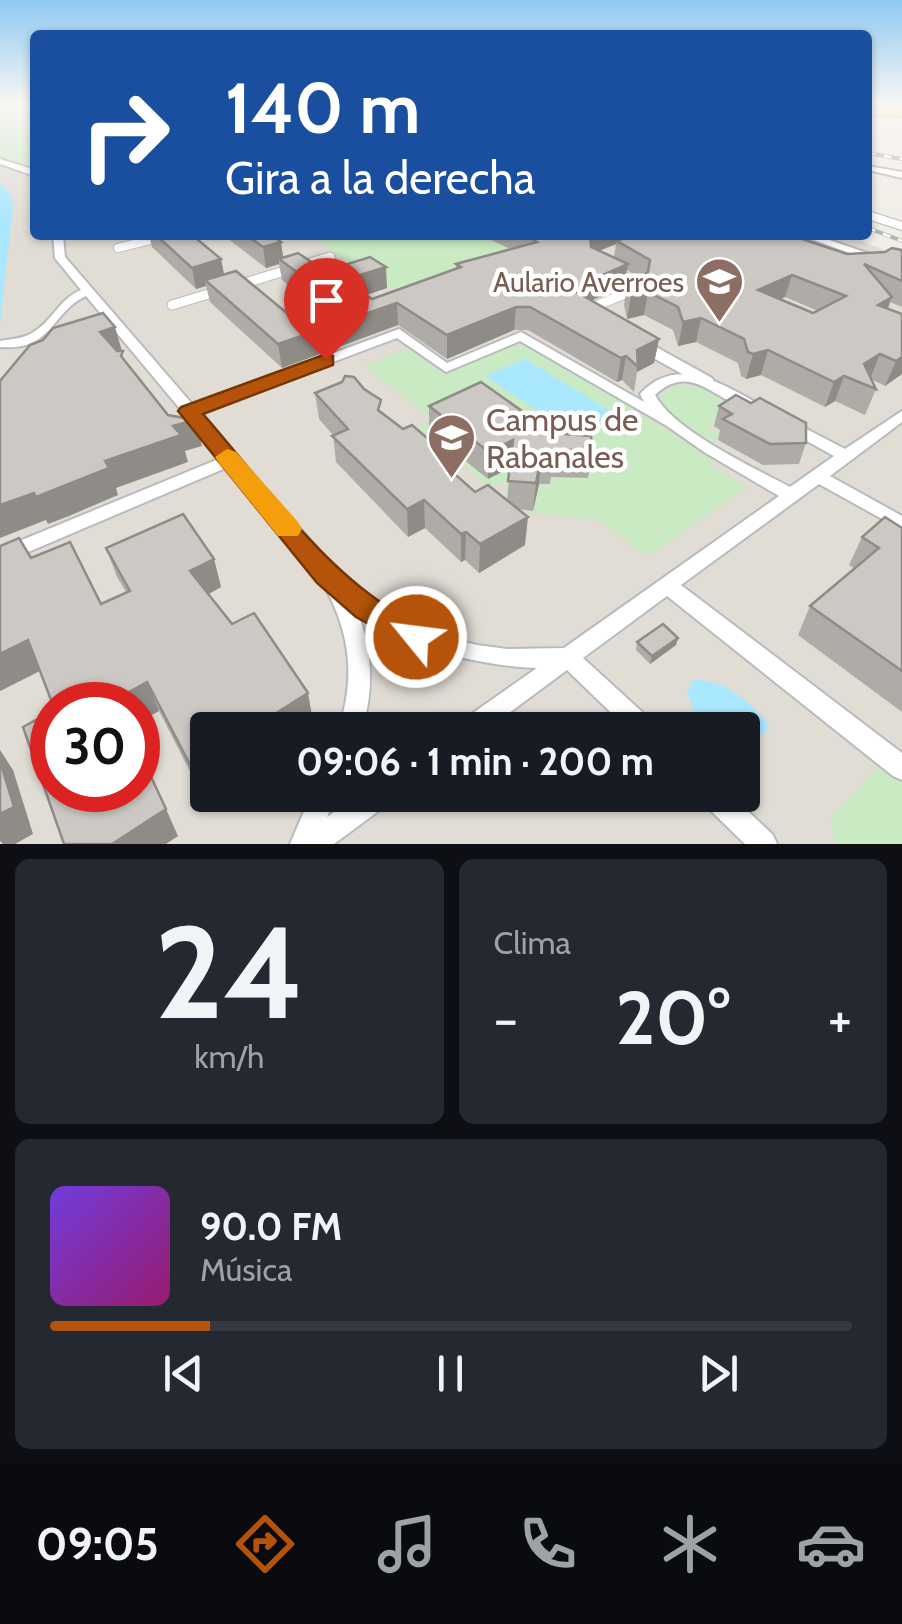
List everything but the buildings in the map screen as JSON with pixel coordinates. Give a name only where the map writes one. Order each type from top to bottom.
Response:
[{"type":"street","points":[[0,160],[30,171]]},
{"type":"street","points":[[872,169],[902,175]]},
{"type":"street","points":[[872,216],[902,226]]},
{"type":"street","points":[[58,240],[60,258],[88,291],[109,328],[189,411],[327,575],[357,631],[360,680],[354,712]]},
{"type":"street","points":[[118,248],[150,240]]},
{"type":"street","points":[[819,240],[902,269]]},
{"type":"street","points":[[172,305],[330,257]]},
{"type":"street","points":[[598,322],[580,312],[639,288],[638,283],[608,268]]},
{"type":"street","points":[[5,344],[34,341],[74,295],[88,291]]},
{"type":"street","points":[[189,411],[399,334],[446,368],[522,336],[791,495]]},
{"type":"street","points":[[632,340],[846,456]]},
{"type":"street","points":[[668,422],[647,399],[651,389],[660,383],[692,378],[724,391]]},
{"type":"street","points":[[493,712],[902,415]]},
{"type":"street","points":[[0,557],[230,460]]},
{"type":"street","points":[[818,476],[902,524]]},
{"type":"street","points":[[327,575],[397,628],[435,644],[497,657],[568,657],[626,712]]},
{"type":"street","points":[[666,586],[902,768]]},
{"type":"street","points":[[303,844],[317,812]]},
{"type":"street","points":[[312,844],[356,812]]},
{"type":"street","points":[[731,812],[764,844]]},
{"type":"shaded area","name":"Campus de Rabanales","points":[[0,143],[30,143],[30,240],[858,240],[902,256],[902,844],[0,844]]},
{"type":"green space","points":[[0,143],[30,143],[30,166],[0,156]]},
{"type":"green space","points":[[317,240],[492,240],[529,259],[410,301]]},
{"type":"green space","points":[[512,346],[533,348],[716,460],[710,464],[746,488],[647,556],[598,520],[503,510],[506,480],[489,487],[417,427],[432,419],[365,366],[408,348],[444,375]]},
{"type":"green space","points":[[677,385],[707,389],[754,415],[730,413],[708,427],[722,436],[713,442],[666,415],[658,403],[663,393]]},
{"type":"green space","points":[[888,757],[902,768],[902,844],[835,844],[831,818]]},
{"type":"water","points":[[0,183],[11,195],[13,206],[0,324]]},
{"type":"water","points":[[527,358],[613,413],[573,434],[485,376]]},
{"type":"water","points":[[693,680],[716,683],[737,694],[758,712],[695,712],[687,693]]},
{"type":"water","points":[[760,715],[770,727],[760,736]]},
{"type":"railway","points":[[872,154],[902,159]]},
{"type":"railway","points":[[872,230],[902,241]]},
{"type":"slow traffic","points":[[227,457],[288,529]]},
{"type":"place","name":"Aulario Averroes","points":[[719,324]]},
{"type":"place","name":"Campus de Rabanales","points":[[451,480]]},
{"type":"route","points":[[326,360],[189,411],[343,591],[416,637]]}]
